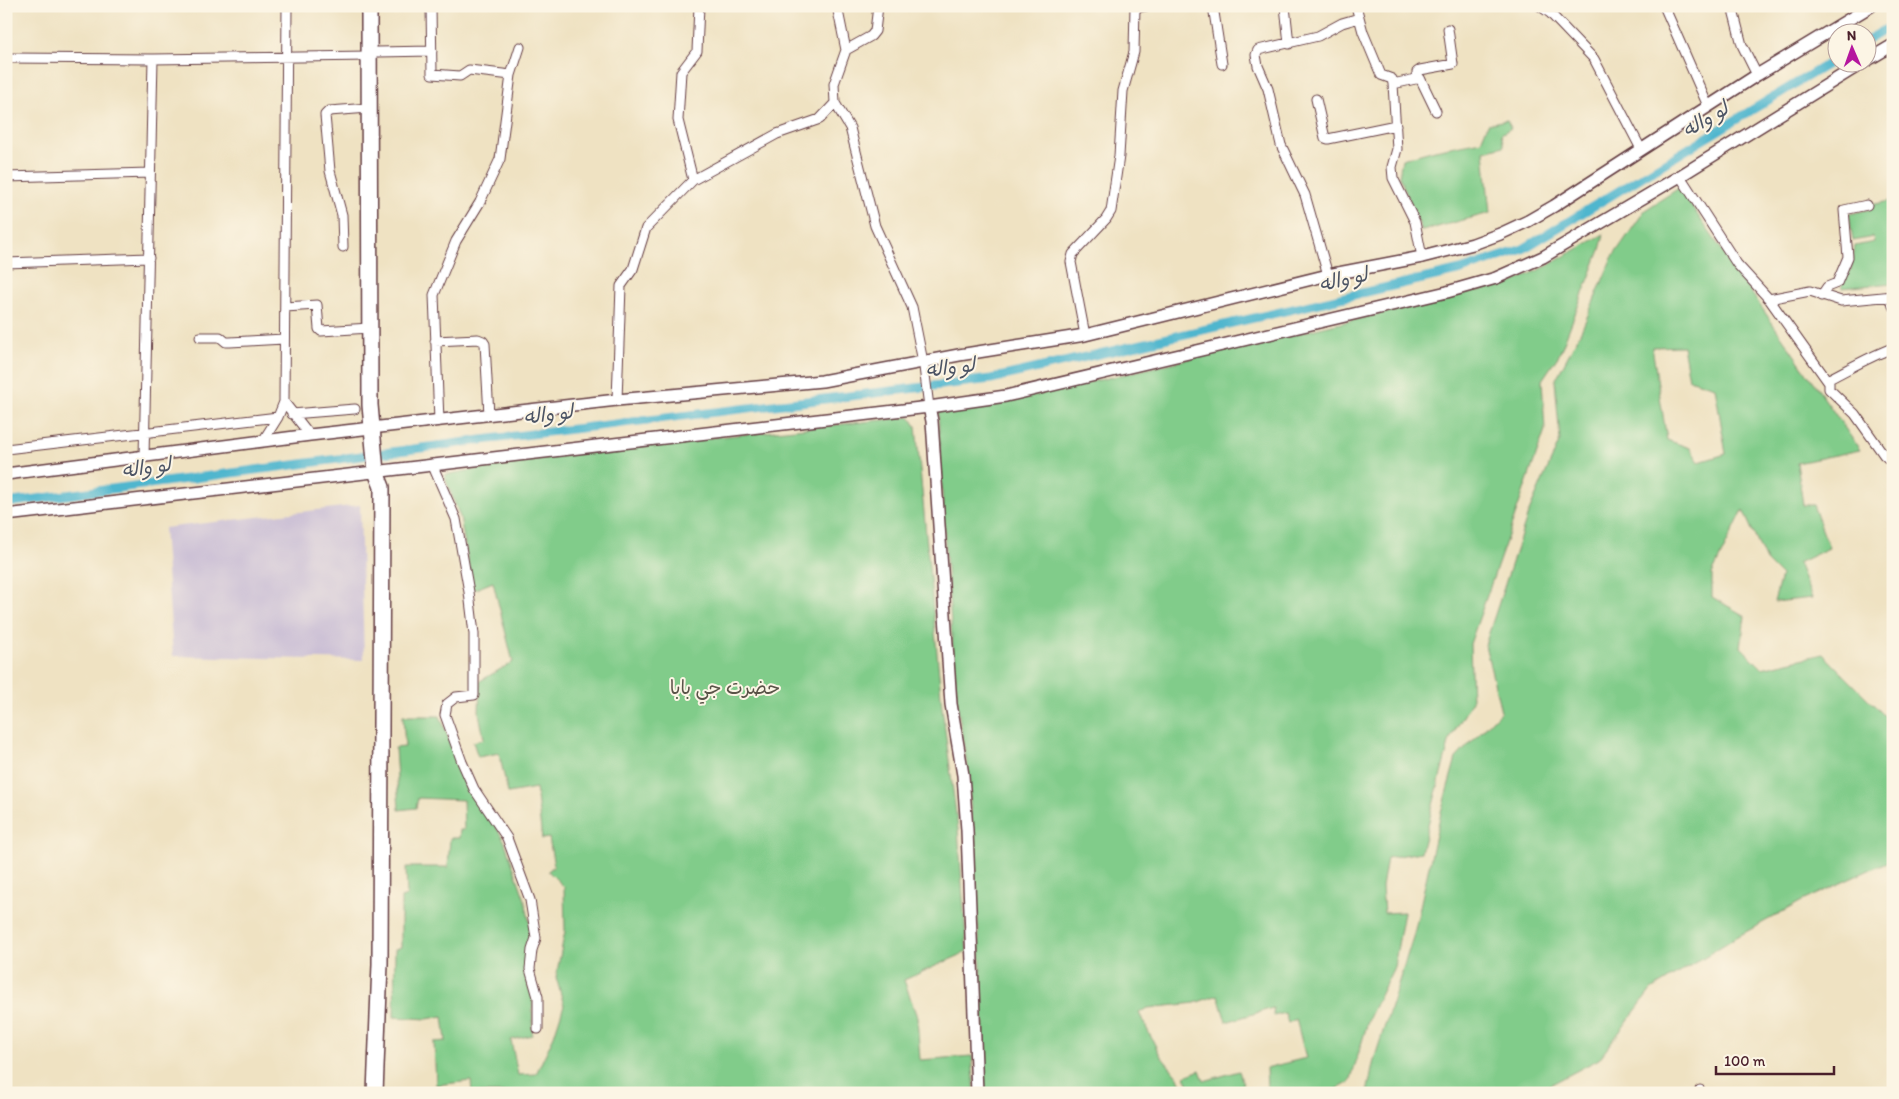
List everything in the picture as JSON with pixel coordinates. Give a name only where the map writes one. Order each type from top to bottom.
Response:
[{"type":"main road","points":[[369,6],[373,54],[377,406],[372,429]]},
{"type":"main road","points":[[371,1091],[380,964],[378,675],[382,487],[375,467],[370,405],[369,108],[377,6]]},
{"type":"street","points":[[263,441],[278,417],[284,402],[287,6]]},
{"type":"street","points":[[431,6],[432,74],[460,76],[468,70],[511,75]]},
{"type":"street","points":[[693,180],[678,120],[681,72],[697,51],[699,6]]},
{"type":"street","points":[[837,6],[846,50],[834,84],[835,103],[850,128],[875,226],[912,307],[924,365],[932,421],[951,704],[963,774],[976,1093]]},
{"type":"street","points":[[846,50],[871,36],[875,31],[878,6]]},
{"type":"street","points":[[1086,335],[1071,262],[1073,254],[1106,219],[1111,211],[1119,156],[1123,91],[1134,52],[1135,7],[1146,6]]},
{"type":"street","points":[[1213,6],[1222,64]]},
{"type":"street","points":[[1285,6],[1289,44]]},
{"type":"street","points":[[1356,6],[1381,75],[1392,79],[1397,148],[1392,167],[1393,178],[1414,222],[1422,257]]},
{"type":"street","points":[[1540,6],[1550,13],[1594,59],[1641,149]]},
{"type":"street","points":[[1664,6],[1708,106]]},
{"type":"street","points":[[1732,6],[1742,45],[1757,75]]},
{"type":"street","points":[[6,474],[310,435],[617,400],[822,381],[924,365],[1086,335],[1328,275],[1422,257],[1473,244],[1528,222],[1757,75],[1871,6]]},
{"type":"street","points":[[1328,275],[1305,196],[1281,145],[1268,89],[1258,66],[1256,55],[1258,50],[1318,36],[1342,23],[1359,18]]},
{"type":"street","points":[[1436,111],[1417,72],[1453,64],[1448,29]]},
{"type":"street","points":[[1876,55],[1893,45]]},
{"type":"street","points":[[439,421],[434,295],[456,240],[480,202],[500,159],[511,75],[520,47]]},
{"type":"street","points":[[6,58],[153,59],[287,57],[432,51]]},
{"type":"street","points":[[144,457],[153,59]]},
{"type":"street","points":[[6,515],[375,467],[432,464],[928,403],[1006,396],[1447,292],[1496,278],[1543,257],[1680,176],[1849,72]]},
{"type":"street","points":[[1393,84],[1418,77]]},
{"type":"street","points":[[1316,99],[1325,138],[1328,140],[1396,125]]},
{"type":"street","points":[[617,400],[621,286],[633,269],[646,228],[693,180],[777,134],[820,118],[835,103]]},
{"type":"street","points":[[343,247],[342,215],[330,171],[325,115],[329,111],[369,108]]},
{"type":"street","points":[[6,177],[150,173]]},
{"type":"street","points":[[1680,176],[1738,264],[1769,299],[1826,380],[1834,396],[1855,414],[1884,455],[1893,463]]},
{"type":"street","points":[[1821,296],[1827,287],[1837,283],[1848,257],[1844,210],[1867,206]]},
{"type":"street","points":[[6,263],[149,258]]},
{"type":"street","points":[[1769,299],[1810,291],[1841,301],[1891,296],[1893,306]]},
{"type":"street","points":[[285,307],[316,305],[319,329],[321,331],[370,328]]},
{"type":"street","points":[[200,336],[220,337],[226,342],[284,339]]},
{"type":"street","points":[[435,341],[483,341],[485,344],[489,415]]},
{"type":"street","points":[[1826,380],[1866,361],[1874,355],[1893,348]]},
{"type":"street","points":[[284,402],[310,435]]},
{"type":"street","points":[[292,414],[355,409]]},
{"type":"street","points":[[6,449],[278,417]]},
{"type":"street","points":[[432,464],[456,519],[469,592],[474,634],[474,695],[456,697],[447,704],[445,715],[474,789],[507,838],[530,900],[536,938],[532,950],[530,969],[538,997],[538,1029]]},
{"type":"shaded area","points":[[360,505],[364,660],[173,656],[164,528]]},
{"type":"green space","points":[[1507,120],[1511,128],[1501,134],[1504,146],[1484,151],[1490,213],[1422,231],[1399,176],[1402,159],[1481,141],[1488,124]]},
{"type":"green space","points":[[1679,188],[1860,450],[1797,463],[1803,505],[1813,505],[1829,548],[1798,563],[1812,598],[1774,602],[1781,576],[1766,561],[1743,510],[1712,574],[1712,597],[1745,616],[1741,647],[1762,668],[1823,654],[1893,724],[1893,859],[1802,901],[1733,939],[1651,990],[1599,1059],[1548,1086],[1546,1093],[1367,1093],[1374,1060],[1414,934],[1441,812],[1456,758],[1501,711],[1485,645],[1528,514],[1560,440],[1555,381],[1582,329],[1612,258],[1645,210]],"holes":[[[1683,346],[1689,379],[1715,387],[1726,454],[1699,462],[1690,448],[1667,440],[1652,347]]]},
{"type":"green space","points":[[1889,201],[1893,225],[1893,283],[1842,288],[1842,281],[1851,269],[1855,246],[1874,242],[1873,237],[1853,241],[1849,214],[1871,209],[1871,205]]},
{"type":"green space","points":[[1604,234],[1600,250],[1559,355],[1542,380],[1545,430],[1470,644],[1472,701],[1450,739],[1421,852],[1387,858],[1382,887],[1384,913],[1404,912],[1394,967],[1369,1018],[1350,1082],[1330,1093],[1265,1093],[1267,1088],[1266,1068],[1306,1058],[1296,1019],[1288,1023],[1285,1013],[1274,1016],[1273,1008],[1226,1022],[1218,995],[1195,1003],[1148,1008],[1139,1013],[1160,1055],[1178,1077],[1184,1093],[985,1093],[982,984],[968,771],[957,703],[944,530],[938,412],[1010,401],[1511,283],[1545,267]]},
{"type":"green space","name":"حضرت جي بابا","points":[[910,417],[916,426],[942,707],[958,829],[967,952],[904,980],[917,1017],[920,1060],[972,1056],[975,1093],[472,1093],[471,1081],[436,1085],[434,1042],[446,1041],[443,1016],[427,1019],[394,1017],[395,949],[401,947],[401,898],[407,896],[406,867],[448,867],[450,838],[459,838],[460,830],[464,830],[463,800],[418,798],[416,808],[399,810],[395,748],[405,747],[403,716],[440,716],[458,763],[504,840],[525,900],[530,924],[526,968],[529,988],[533,997],[532,1035],[511,1040],[518,1075],[536,1074],[554,1036],[564,1005],[556,977],[565,931],[564,887],[548,871],[554,866],[549,838],[542,839],[536,788],[508,793],[499,753],[478,757],[473,742],[484,739],[479,713],[480,681],[513,662],[493,582],[473,590],[460,517],[444,475],[618,448]]},
{"type":"green space","points":[[1200,1070],[1204,1081],[1239,1071],[1246,1093],[1192,1093],[1185,1076]]},
{"type":"waterway","name":"لو واله","points":[[1876,35],[1893,25]]},
{"type":"waterway","name":"لو واله","points":[[6,503],[482,440],[991,379],[1461,270],[1523,249],[1826,65]]}]
